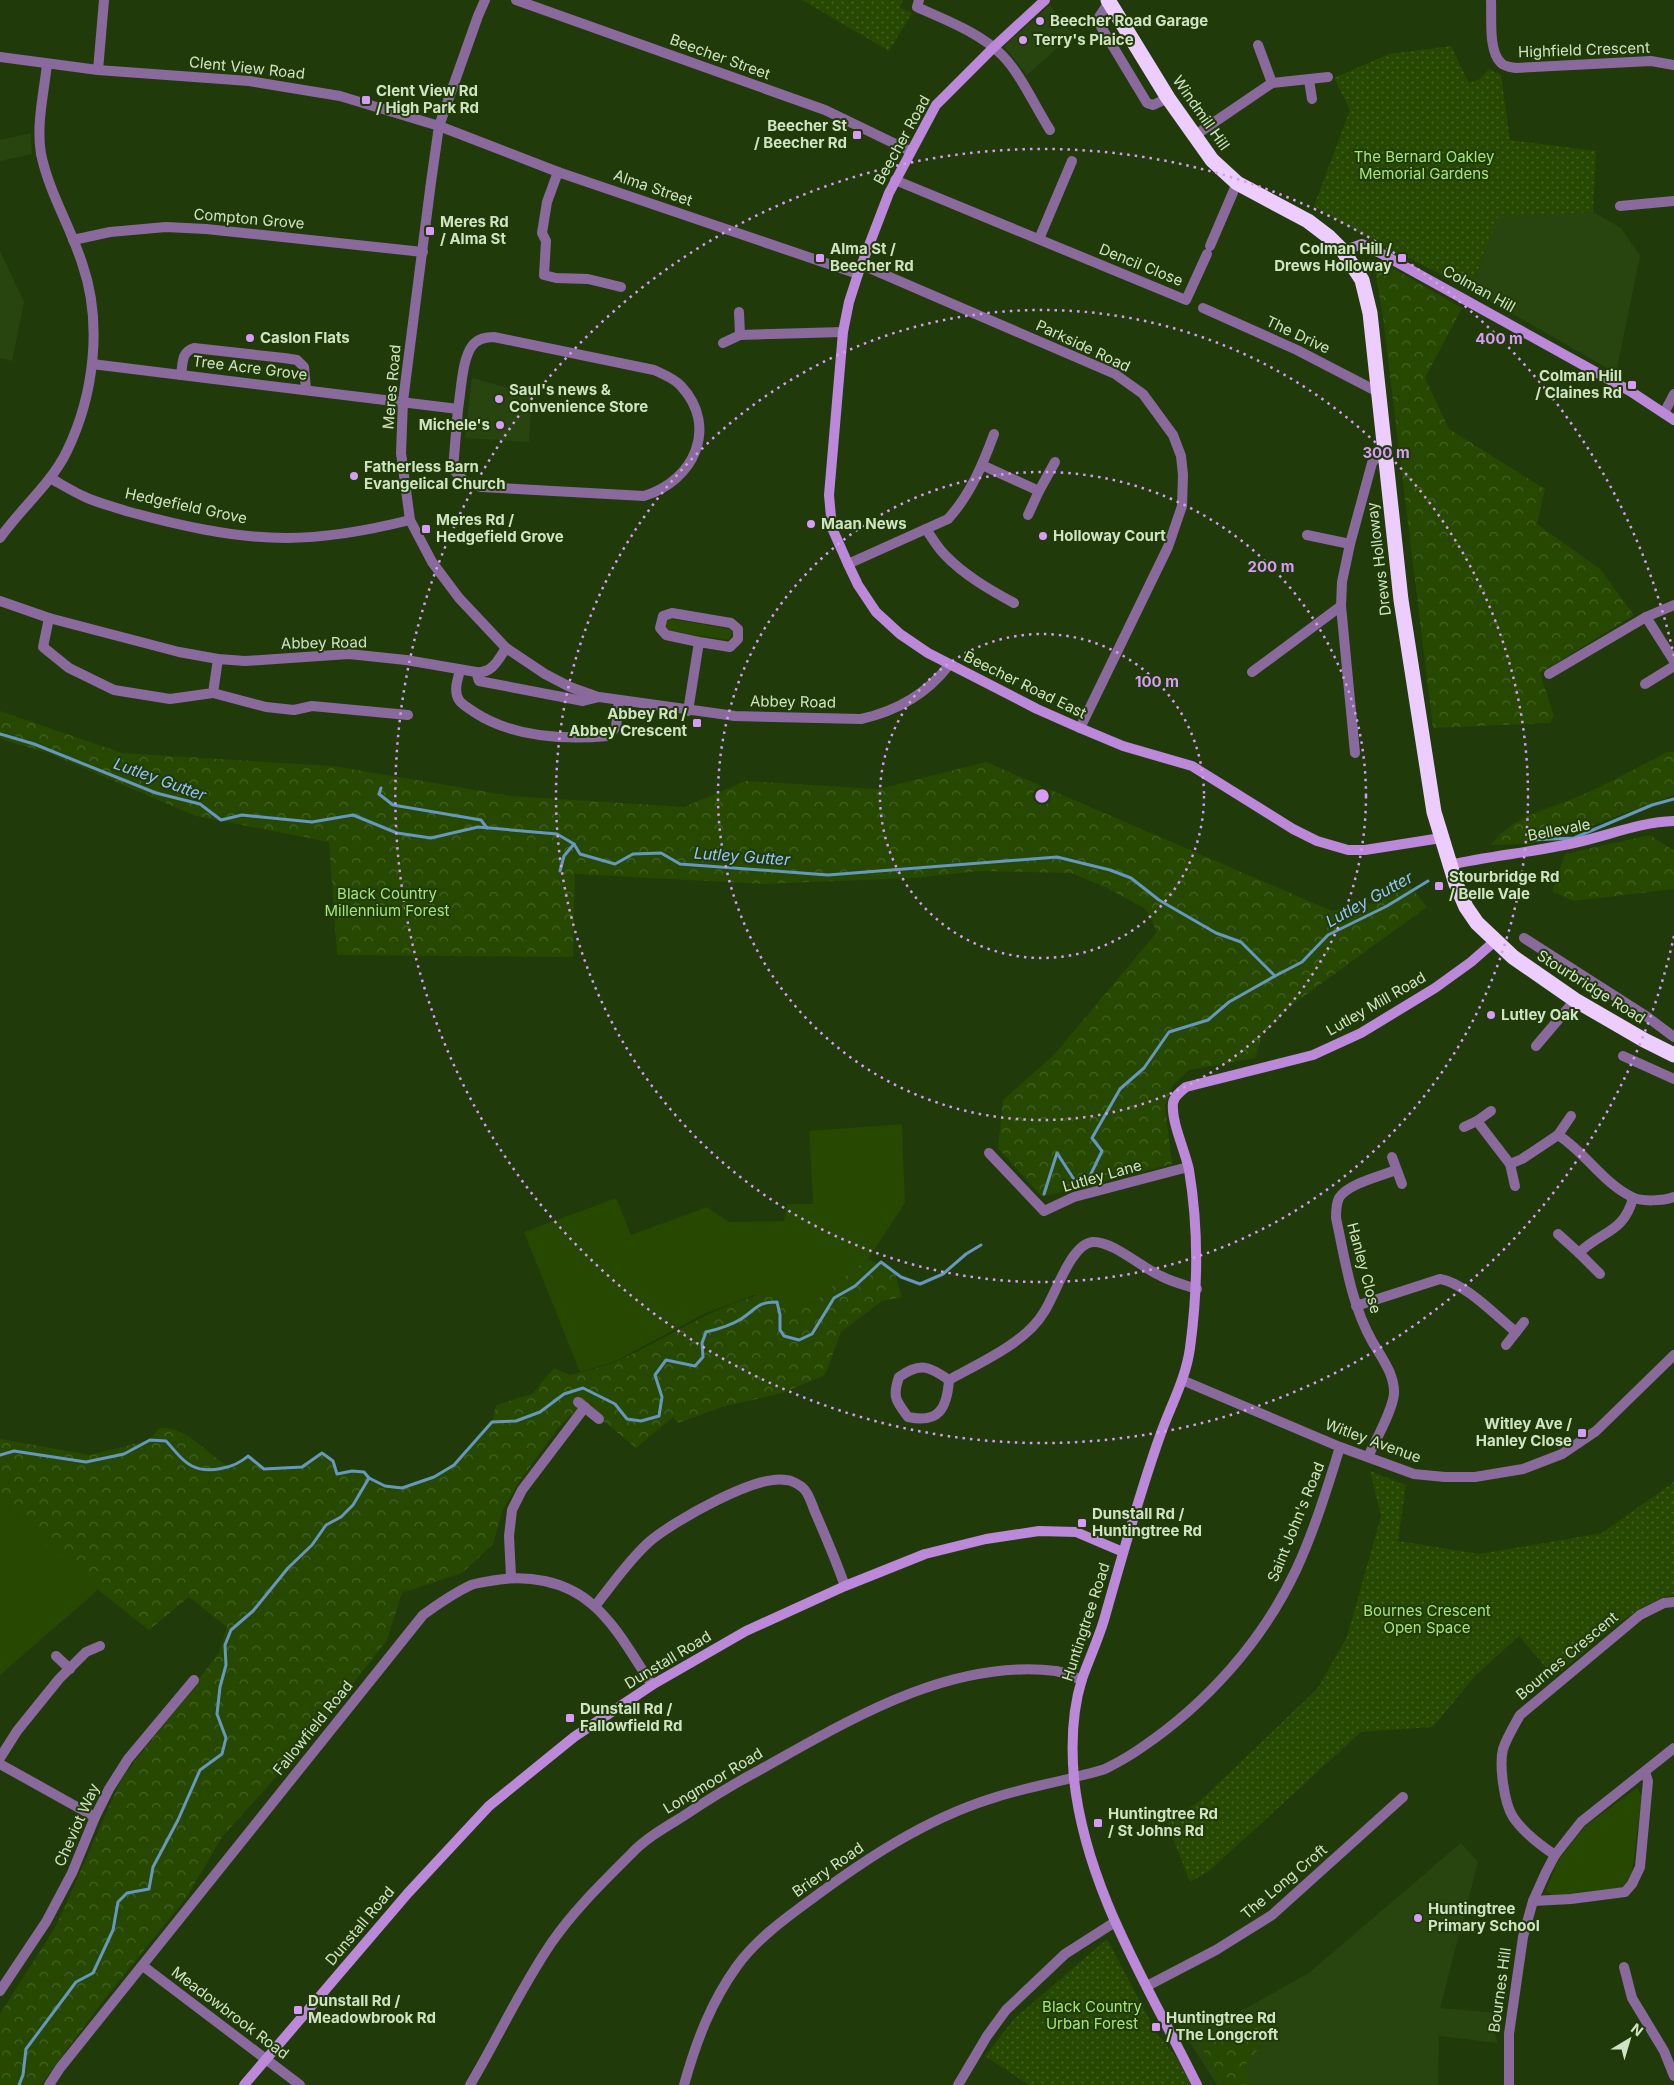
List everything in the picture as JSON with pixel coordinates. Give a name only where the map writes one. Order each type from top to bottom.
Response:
[{"type":"highway","name":"Windmill Hill","points":[[1108,1],[1168,98],[1212,160],[1237,183],[1308,221],[1330,237],[1343,251]]},
{"type":"highway","name":"Drews Holloway","points":[[1343,251],[1362,280],[1370,313],[1401,600],[1434,812],[1449,865]]},
{"type":"highway","name":"Stourbridge Road","points":[[1449,865],[1466,907],[1477,923],[1523,965],[1575,1000],[1674,1055]]},
{"type":"street","points":[[98,70],[104,0]]},
{"type":"street","name":"Meres Road","points":[[485,0],[439,126],[403,401],[401,453],[410,520],[432,562],[459,598],[506,648],[545,674],[570,687],[599,697]]},
{"type":"street","name":"Beecher Street","points":[[516,0],[825,110],[910,150]]},
{"type":"street","points":[[920,0],[917,7],[974,34],[1002,55],[1013,69],[1050,130]]},
{"type":"street","name":"Beecher Road","points":[[843,332],[849,302],[860,270],[896,180],[910,150],[936,105],[993,48],[1045,0]]},
{"type":"street","name":"Highfield Crescent","points":[[1491,0],[1493,46],[1500,63],[1505,66],[1516,68],[1651,61],[1674,65]]},
{"type":"street","points":[[1258,45],[1272,83]]},
{"type":"street","name":"Clent View Road","points":[[0,57],[98,70],[250,81],[322,92],[439,126]]},
{"type":"street","points":[[0,538],[50,478],[66,452],[85,398],[92,364],[91,303],[83,265],[45,171],[41,152],[40,125],[48,64]]},
{"type":"street","points":[[1194,136],[1272,83],[1328,77]]},
{"type":"street","points":[[1309,80],[1312,99]]},
{"type":"street","name":"Alma Street","points":[[439,126],[558,172],[860,270]]},
{"type":"street","points":[[1039,239],[1072,161]]},
{"type":"street","points":[[558,172],[547,202],[542,233],[546,241],[544,275],[556,278],[588,279],[622,287]]},
{"type":"street","name":"Dencil Close","points":[[896,180],[1186,300],[1237,183]]},
{"type":"street","points":[[1620,206],[1674,201]]},
{"type":"street","name":"Compton Grove","points":[[73,240],[110,232],[166,227],[206,229],[423,252]]},
{"type":"street","name":"Colman Hill","points":[[1343,251],[1362,244],[1384,255],[1495,315],[1674,420]]},
{"type":"street","name":"Parkside Road","points":[[860,270],[942,298],[1115,374],[1143,394],[1157,411],[1173,436],[1181,456],[1183,475],[1182,506],[1168,547],[1080,728]]},
{"type":"street","name":"The Drive","points":[[1203,308],[1297,350],[1378,392]]},
{"type":"street","points":[[738,312],[740,335]]},
{"type":"street","points":[[723,343],[740,335],[843,332]]},
{"type":"street","name":"Beecher Road East","points":[[843,332],[829,511],[832,528],[858,585],[876,612],[900,634],[949,665],[1080,728],[1123,746],[1192,766],[1293,829],[1331,846],[1348,850],[1365,850],[1441,838]]},
{"type":"street","points":[[494,337],[654,370],[680,385],[694,404],[697,414],[699,438],[691,462],[682,473],[661,491],[644,496],[482,487],[465,482],[453,469],[458,409],[467,357],[471,347],[484,338],[494,337]]},
{"type":"street","points":[[182,375],[184,354],[187,350],[194,348],[284,358],[297,360],[304,367],[306,389]]},
{"type":"street","name":"Tree Acre Grove","points":[[92,364],[458,409]]},
{"type":"street","points":[[1664,413],[1674,395]]},
{"type":"street","points":[[848,564],[948,519],[960,506],[982,465],[994,434]]},
{"type":"street","points":[[1355,753],[1341,606],[1342,582],[1350,544],[1372,463],[1384,449]]},
{"type":"street","points":[[1028,515],[1055,462]]},
{"type":"street","points":[[982,465],[1039,491]]},
{"type":"street","name":"Hedgefield Grove","points":[[50,478],[84,497],[148,517],[233,533],[286,538],[361,531],[410,520]]},
{"type":"street","points":[[926,529],[944,555],[960,569],[991,591],[1014,603]]},
{"type":"street","points":[[1307,535],[1350,544]]},
{"type":"street","name":"Abbey Road","points":[[0,601],[49,618],[179,652],[218,659],[245,661],[349,654],[406,660],[476,672],[479,681],[583,701],[599,697],[688,711],[735,716],[861,719],[880,715],[913,700],[936,682],[949,665]]},
{"type":"street","points":[[1549,674],[1646,617],[1674,605]]},
{"type":"street","points":[[1252,672],[1341,606]]},
{"type":"street","points":[[672,614],[731,623],[738,629],[738,639],[730,647],[699,642],[666,635],[660,628],[663,616],[672,614]]},
{"type":"street","points":[[1646,617],[1674,661]]},
{"type":"street","points":[[49,618],[43,647],[69,668],[114,690],[170,699],[213,693],[266,707],[294,710],[312,706],[408,715]]},
{"type":"street","points":[[688,711],[699,642]]},
{"type":"street","points":[[476,672],[482,673],[492,669],[506,648]]},
{"type":"street","points":[[213,693],[218,659]]},
{"type":"street","points":[[1645,684],[1674,666]]},
{"type":"street","points":[[460,670],[456,691],[458,699],[464,705],[487,720],[510,729],[535,734],[608,736],[616,727],[619,700]]},
{"type":"street","name":"Bellevale","points":[[1449,865],[1552,848],[1597,838],[1656,821],[1674,821]]},
{"type":"street","name":"Stourbridge Road","points":[[1524,938],[1646,1016],[1674,1038]]},
{"type":"street","name":"Lutley Mill Road","points":[[1176,1097],[1186,1087],[1313,1055],[1361,1033],[1435,988],[1471,962],[1495,941]]},
{"type":"street","points":[[1536,1046],[1575,1000]]},
{"type":"street","points":[[1623,1056],[1674,1079]]},
{"type":"street","name":"Huntingtree Road","points":[[1176,1097],[1173,1102],[1175,1118],[1188,1167],[1195,1218],[1197,1289],[1189,1352],[1182,1380],[1161,1433],[1102,1628],[1082,1680],[1072,1732],[1074,1777],[1082,1828],[1115,1922],[1198,2085]]},
{"type":"street","points":[[1464,1127],[1478,1121],[1491,1111]]},
{"type":"street","points":[[1510,1164],[1522,1159],[1558,1135],[1571,1116]]},
{"type":"street","points":[[1478,1121],[1510,1164],[1515,1186]]},
{"type":"street","points":[[1558,1135],[1570,1143],[1604,1176],[1634,1198],[1660,1200],[1674,1197]]},
{"type":"street","name":"Lutley Lane","points":[[989,1153],[1044,1211],[1074,1197],[1188,1167]]},
{"type":"street","points":[[1392,1157],[1402,1184]]},
{"type":"street","name":"Hanley Close","points":[[1368,1457],[1391,1404],[1394,1394],[1393,1382],[1356,1306],[1336,1218],[1336,1206],[1342,1195],[1351,1188],[1396,1170]]},
{"type":"street","points":[[1579,1253],[1589,1243],[1615,1229],[1630,1209],[1634,1198]]},
{"type":"street","points":[[1558,1234],[1600,1274]]},
{"type":"street","points":[[949,1380],[992,1356],[1026,1333],[1044,1313],[1073,1256],[1086,1244],[1092,1242],[1109,1246],[1161,1276],[1197,1289]]},
{"type":"street","points":[[1356,1306],[1440,1278],[1454,1283],[1516,1332]]},
{"type":"street","points":[[1506,1345],[1524,1322]]},
{"type":"street","name":"Witley Avenue","points":[[1182,1380],[1340,1447],[1414,1474],[1444,1478],[1475,1477],[1523,1469],[1562,1454],[1596,1431],[1674,1355]]},
{"type":"street","points":[[921,1367],[934,1370],[949,1380],[947,1399],[936,1416],[927,1419],[908,1417],[896,1400],[895,1389],[898,1377],[912,1369],[921,1367]]},
{"type":"street","points":[[511,1577],[509,1536],[512,1510],[522,1490],[581,1404],[599,1419]]},
{"type":"street","name":"Saint John's Road","points":[[1074,1777],[1106,1768],[1140,1748],[1186,1713],[1221,1681],[1254,1640],[1277,1605],[1296,1570],[1324,1500],[1340,1447]]},
{"type":"street","points":[[595,1606],[626,1567],[648,1543],[664,1530],[699,1509],[754,1485],[775,1480],[787,1480],[804,1489],[828,1540],[845,1586]]},
{"type":"street","name":"Dunstall Road","points":[[244,2085],[408,1892],[489,1806],[574,1737],[652,1685],[746,1631],[845,1586],[925,1554],[986,1539],[1039,1531],[1076,1532],[1124,1552]]},
{"type":"street","name":"Fallowfield Road","points":[[49,2085],[60,2068],[422,1615],[444,1600],[472,1585],[511,1577],[536,1579],[560,1585],[573,1591],[595,1606],[621,1636],[652,1685]]},
{"type":"street","name":"Bournes Crescent","points":[[1555,1855],[1527,1833],[1512,1816],[1502,1775],[1502,1751],[1510,1733],[1520,1715],[1640,1615],[1664,1603],[1674,1602]]},
{"type":"street","points":[[0,1758],[16,1731],[70,1668],[86,1652],[100,1646]]},
{"type":"street","points":[[56,1656],[70,1668]]},
{"type":"street","name":"Longmoor Road","points":[[470,2085],[534,1970],[553,1940],[632,1852],[665,1827],[724,1789],[793,1751],[863,1714],[906,1695],[982,1673],[1006,1671],[1058,1672],[1082,1680]]},
{"type":"street","name":"Cheviot Way","points":[[2,1984],[46,1922],[72,1873],[95,1817],[109,1789],[128,1759],[194,1680]]},
{"type":"street","name":"Bournes Hill","points":[[1509,2085],[1508,2034],[1523,1937],[1533,1901],[1555,1855],[1581,1822],[1674,1748]]},
{"type":"street","points":[[0,1764],[95,1817]]},
{"type":"street","points":[[1533,1901],[1571,1899],[1625,1892],[1632,1884],[1640,1867],[1648,1781],[1645,1772]]},
{"type":"street","name":"Briery Road","points":[[684,2085],[693,2052],[712,2004],[750,1950],[781,1922],[835,1882],[900,1840],[952,1812],[993,1798],[1074,1777]]},
{"type":"street","name":"The Long Croft","points":[[1147,1986],[1216,1950],[1272,1915],[1403,1797]]},
{"type":"street","points":[[958,2085],[987,2036],[1006,2010],[1065,1954],[1115,1922]]},
{"type":"street","name":"Meadowbrook Road","points":[[143,1966],[300,2085]]},
{"type":"street","points":[[1624,1967],[1632,1998],[1664,2051],[1674,2076]]},
{"type":"street","points":[[1664,2051],[1674,2046]]},
{"type":"shaded area","points":[[1050,5],[1073,34],[1027,75],[1004,46]]},
{"type":"shaded area","points":[[31,133],[32,154],[0,161],[0,140]]},
{"type":"shaded area","points":[[1593,212],[1621,228],[1640,256],[1616,373],[1471,290],[1498,216]]},
{"type":"shaded area","points":[[0,251],[24,302],[12,361],[0,358]]},
{"type":"shaded area","points":[[472,378],[532,394],[529,442],[465,438]]},
{"type":"shaded area","name":"Huntingtree Primary School","points":[[1461,1843],[1478,1862],[1440,2008],[1498,2013],[1493,2028],[1498,2043],[1439,2036],[1438,2085],[1217,2085],[1177,2022],[1239,2012],[1309,1973]]},
{"type":"green space","points":[[802,0],[903,0],[900,8],[912,13],[889,51]]},
{"type":"green space","name":"The Bernard Oakley Memorial Gardens","points":[[1451,46],[1469,83],[1480,79],[1489,69],[1501,75],[1510,140],[1596,151],[1593,212],[1498,217],[1471,289],[1368,238],[1314,206],[1350,110],[1334,78],[1389,54]]},
{"type":"green space","points":[[1384,263],[1462,308],[1425,378],[1449,429],[1545,489],[1537,524],[1600,569],[1634,615],[1540,673],[1554,716],[1550,723],[1433,728],[1382,310],[1374,266]]},
{"type":"green space","points":[[667,619],[730,629],[733,632],[729,640],[669,631],[665,625]]},
{"type":"green space","name":"Black Country Millennium Forest","points":[[0,711],[122,753],[333,766],[511,796],[684,807],[746,781],[878,789],[986,762],[1332,911],[1376,902],[1406,881],[1427,907],[1293,1004],[1262,1035],[1255,1058],[1189,1070],[1173,1085],[1165,1106],[1172,1164],[1042,1197],[998,1148],[1003,1100],[1054,1055],[1157,932],[1146,909],[1107,888],[1071,873],[979,871],[913,878],[763,884],[575,874],[573,957],[337,955],[329,842],[196,816],[48,753],[0,739]]},
{"type":"green space","points":[[1667,752],[1674,752],[1674,795],[1580,830],[1529,844],[1491,845],[1499,835],[1519,820],[1589,792]]},
{"type":"green space","points":[[1650,835],[1674,851],[1674,889],[1573,901],[1552,891],[1565,854]]},
{"type":"green space","points":[[902,1124],[905,1203],[868,1259],[838,1281],[815,1302],[796,1308],[754,1295],[704,1314],[616,1361],[580,1372],[524,1232],[616,1198],[631,1235],[707,1207],[729,1222],[784,1221],[787,1204],[813,1204],[809,1131]]},
{"type":"green space","points":[[868,1259],[894,1270],[902,1297],[882,1301],[841,1332],[825,1375],[782,1393],[722,1407],[678,1423],[673,1417],[636,1448],[583,1404],[559,1427],[519,1482],[502,1512],[493,1544],[462,1573],[402,1593],[387,1640],[304,1746],[222,1837],[186,1898],[103,2001],[41,2085],[0,2085],[0,2014],[56,1926],[122,1778],[219,1653],[227,1627],[189,1597],[149,1630],[91,1584],[53,1552],[0,1500],[0,1439],[90,1455],[150,1440],[159,1428],[169,1428],[195,1441],[228,1466],[241,1462],[248,1456],[264,1469],[302,1467],[322,1453],[333,1461],[337,1474],[352,1471],[364,1472],[369,1478],[385,1486],[402,1488],[434,1477],[454,1465],[492,1422],[496,1405],[532,1394],[554,1368],[570,1375],[617,1361],[715,1311],[757,1295],[779,1290],[796,1308],[815,1302],[838,1281]]},
{"type":"green space","name":"Bournes Crescent Open Space","points":[[1370,1471],[1406,1485],[1398,1541],[1480,1554],[1602,1533],[1674,1482],[1674,1595],[1659,1599],[1627,1617],[1595,1641],[1554,1677],[1519,1636],[1476,1675],[1433,1727],[1361,1732],[1209,1871],[1190,1882],[1167,1823],[1200,1801],[1317,1689],[1347,1637],[1381,1516]]},
{"type":"green space","points":[[0,1500],[18,1519],[98,1590],[0,1675]]},
{"type":"green space","points":[[1637,1788],[1642,1796],[1631,1879],[1619,1889],[1555,1898],[1546,1890],[1558,1861],[1584,1827]]},
{"type":"green space","name":"Black Country Urban Forest","points":[[1107,1939],[1156,2032],[1179,2061],[1191,2085],[1029,2085],[985,2056],[1014,2019]]},
{"type":"green space","points":[[1265,2012],[1274,2030],[1246,2064],[1249,2085],[1221,2085],[1196,2037],[1238,2031]]},
{"type":"waterway","name":"Lutley Gutter","points":[[0,734],[34,744],[156,793],[200,804],[221,820],[242,815],[312,822],[353,815],[397,833],[431,838],[478,827],[557,834],[574,844],[580,854],[615,864],[633,854],[661,853],[680,864],[828,875],[1057,857],[1110,870],[1131,878],[1159,900],[1216,933],[1241,942],[1275,976],[1302,962],[1328,935],[1387,906],[1428,881]]},
{"type":"waterway","points":[[381,788],[379,794],[393,805],[481,820],[487,828]]},
{"type":"waterway","name":"Lutley Gutter","points":[[1531,840],[1574,838],[1652,805],[1674,799]]},
{"type":"waterway","points":[[560,871],[564,856],[574,844]]},
{"type":"waterway","points":[[1044,1194],[1057,1153],[1077,1184],[1088,1180],[1102,1151],[1092,1138],[1120,1089],[1144,1068],[1169,1032],[1208,1020],[1229,1002],[1275,976]]},
{"type":"waterway","points":[[0,1455],[14,1451],[86,1462],[124,1454],[150,1440],[166,1441],[188,1464],[206,1470],[213,1470],[229,1467],[248,1456],[264,1469],[302,1467],[322,1453],[333,1461],[337,1474],[352,1471],[364,1472],[369,1478],[385,1486],[402,1488],[434,1477],[454,1465],[492,1422],[516,1421],[540,1412],[564,1394],[583,1388],[615,1404],[627,1419],[641,1421],[659,1416],[662,1397],[655,1375],[666,1360],[695,1366],[703,1357],[702,1343],[706,1332],[733,1324],[765,1303],[777,1302],[780,1315],[780,1330],[784,1336],[799,1340],[812,1334],[834,1298],[855,1286],[881,1262],[901,1277],[920,1284],[943,1274],[966,1254],[981,1245]]},
{"type":"waterway","points":[[19,2085],[23,2075],[26,2049],[76,1982],[93,1973],[113,1930],[118,1902],[127,1893],[149,1889],[153,1867],[178,1820],[200,1770],[222,1754],[226,1738],[217,1714],[220,1687],[226,1665],[225,1645],[231,1630],[253,1611],[288,1568],[312,1545],[326,1525],[341,1517],[353,1505],[369,1478]]},
{"type":"place","name":"Beecher Road Garage","points":[[1040,21]]},
{"type":"place","name":"Terry's Plaice","points":[[1023,40]]},
{"type":"place","name":"Clent View Rd / High Park Rd","points":[[366,100]]},
{"type":"place","name":"Beecher St / Beecher Rd","points":[[857,135]]},
{"type":"place","name":"Meres Rd / Alma St","points":[[430,231]]},
{"type":"place","name":"Alma St / Beecher Rd","points":[[820,258]]},
{"type":"place","name":"Colman Hill / Drews Holloway","points":[[1402,258]]},
{"type":"place","name":"Caslon Flats","points":[[250,338]]},
{"type":"place","name":"Colman Hill / Claines Rd","points":[[1632,385]]},
{"type":"place","name":"Saul's news & Convenience Store","points":[[499,399]]},
{"type":"place","name":"Michele's","points":[[500,425]]},
{"type":"place","name":"Fatherless Barn Evangelical Church","points":[[354,476]]},
{"type":"place","name":"Maan News","points":[[811,524]]},
{"type":"place","name":"Meres Rd / Hedgefield Grove","points":[[426,529]]},
{"type":"place","name":"Holloway Court","points":[[1043,536]]},
{"type":"place","name":"Abbey Rd / Abbey Crescent","points":[[697,723]]},
{"type":"place","name":"Stourbridge Rd / Belle Vale","points":[[1439,886]]},
{"type":"place","name":"Lutley Oak","points":[[1491,1015]]},
{"type":"place","name":"Witley Ave / Hanley Close","points":[[1582,1433]]},
{"type":"place","name":"Dunstall Rd / Huntingtree Rd","points":[[1082,1523]]},
{"type":"place","name":"Dunstall Rd / Fallowfield Rd","points":[[570,1718]]},
{"type":"place","name":"Huntingtree Rd / St Johns Rd","points":[[1098,1823]]},
{"type":"place","name":"Huntingtree Primary School","points":[[1418,1918]]},
{"type":"place","name":"Dunstall Rd / Meadowbrook Rd","points":[[298,2010]]},
{"type":"place","name":"Huntingtree Rd / The Longcroft","points":[[1156,2027]]}]
